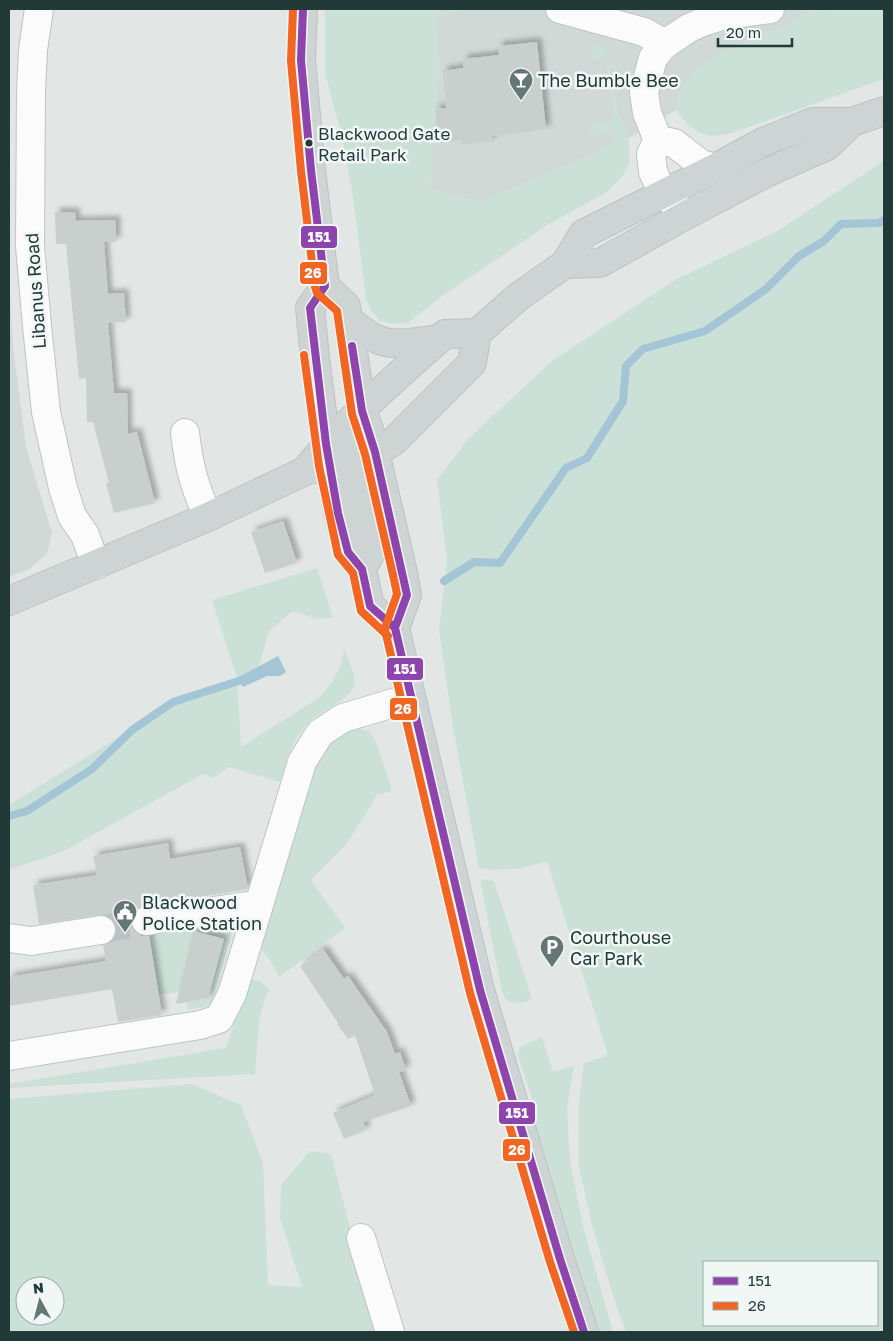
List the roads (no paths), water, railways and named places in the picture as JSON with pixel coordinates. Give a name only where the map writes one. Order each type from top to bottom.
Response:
[{"type":"main road","points":[[303,9],[301,60],[310,170],[325,286],[346,306],[365,437],[407,595],[395,628],[480,990],[560,1259],[584,1332]]},
{"type":"main road","points":[[9,602],[208,517],[365,437],[393,442],[472,363],[477,333],[518,297],[565,264],[583,234],[763,142],[813,122],[852,122],[884,112]]},
{"type":"main road","points":[[565,264],[600,263],[766,173],[826,146],[852,122]]},
{"type":"main road","points":[[325,286],[310,308],[320,460],[348,552],[362,569],[370,606],[395,628]]},
{"type":"main road","points":[[348,319],[364,334],[389,344],[439,339]]},
{"type":"main road","points":[[362,569],[373,548],[358,479],[365,437],[393,380],[445,334],[477,333]]},
{"type":"main road","points":[[320,460],[365,437]]},
{"type":"street","name":"Libanus Road","points":[[38,9],[33,50],[30,246],[37,326],[46,412],[63,488],[72,516],[85,535],[96,565]]},
{"type":"street","points":[[560,9],[644,32],[665,44]]},
{"type":"street","points":[[686,215],[663,193],[653,172],[651,154],[658,140],[647,113],[644,92],[653,58],[665,44],[689,28],[705,21],[724,15],[770,9]]},
{"type":"street","points":[[658,140],[674,143],[701,164],[715,168]]},
{"type":"street","points":[[185,433],[188,462],[195,487],[208,517]]},
{"type":"street","points":[[9,1056],[200,1025],[219,1020],[232,994],[302,762],[320,733],[343,718],[410,698]]},
{"type":"street","points":[[146,921],[247,906],[258,908]]},
{"type":"street","points":[[9,938],[31,940],[101,930]]},
{"type":"street","points":[[361,1238],[390,1332]]},
{"type":"water","points":[[278,656],[286,672],[280,676],[267,676],[243,687],[237,678]]},
{"type":"waterway","points":[[444,581],[474,562],[500,563],[566,468],[587,458],[623,401],[626,366],[643,349],[705,331],[766,289],[799,256],[824,241],[841,224],[879,223],[884,220]]},
{"type":"waterway","points":[[9,816],[27,811],[92,769],[132,730],[173,702],[248,678]]},
{"type":"tunnel","points":[[101,930],[146,921]]},
{"type":"place","name":"The Bumble Bee","points":[[521,101]]},
{"type":"place","name":"Blackwood Gate Retail Park","points":[[309,143]]},
{"type":"place","name":"Blackwood Police Station","points":[[125,933]]},
{"type":"place","name":"Courthouse Car Park","points":[[552,968]]}]
